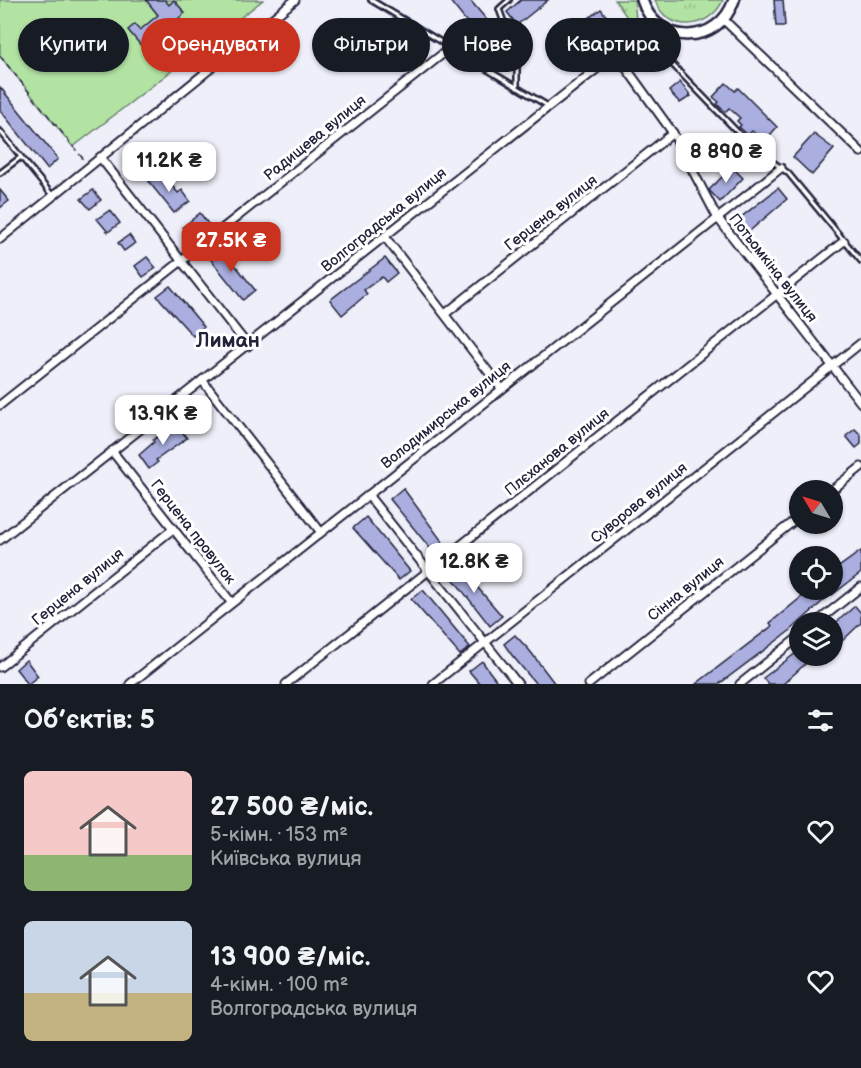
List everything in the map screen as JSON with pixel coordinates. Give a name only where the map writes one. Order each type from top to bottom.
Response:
[{"type":"street","points":[[0,239],[296,0]]},
{"type":"street","points":[[642,0],[651,18]]},
{"type":"street","points":[[681,35],[707,32],[724,20],[734,0]]},
{"type":"street","points":[[724,20],[861,152]]},
{"type":"street","name":"Радищева вулиця","points":[[0,405],[442,54]]},
{"type":"street","name":"Волгоградська вулиця","points":[[0,540],[592,72]]},
{"type":"street","name":"Потьомкіна вулиця","points":[[628,72],[673,133],[717,217],[861,403]]},
{"type":"street","name":"Герцена вулиця","points":[[445,314],[673,133]]},
{"type":"street","points":[[100,158],[248,346]]},
{"type":"street","name":"Володимирська вулиця","points":[[130,684],[320,531],[781,168]]},
{"type":"street","points":[[384,237],[501,388]]},
{"type":"street","name":"Плєханова вулиця","points":[[286,684],[844,241]]},
{"type":"street","name":"Суворова вулиця","points":[[433,684],[861,343]]},
{"type":"street","points":[[202,380],[320,531]]},
{"type":"street","name":"Герцена провулок","points":[[112,451],[231,602]]},
{"type":"street","points":[[843,481],[861,467]]},
{"type":"street","points":[[368,495],[519,684]]},
{"type":"street","name":"Сінна вулиця","points":[[589,684],[789,525]]},
{"type":"street","name":"Герцена вулиця","points":[[0,667],[173,529]]},
{"type":"street","points":[[830,612],[861,587]]},
{"type":"street","points":[[740,684],[789,645]]},
{"type":"lane","points":[[371,0],[442,43]]},
{"type":"lane","points":[[509,0],[499,9],[517,58],[517,88]]},
{"type":"lane","points":[[490,72],[548,106]]},
{"type":"lane","points":[[679,72],[751,146],[781,168],[861,261]]},
{"type":"lane","points":[[0,131],[53,196]]},
{"type":"lane","points":[[0,173],[21,157]]},
{"type":"path","points":[[0,56],[89,166]]},
{"type":"green space","points":[[0,0],[263,0],[240,18],[141,18],[141,72],[170,72],[73,147],[0,56]]},
{"type":"green space","points":[[615,0],[634,0],[636,18],[627,18]]},
{"type":"green space","points":[[655,0],[723,0],[709,17],[689,24],[681,23],[681,18],[668,18]]},
{"type":"building","points":[[146,0],[165,0],[169,5],[174,0],[185,13],[179,18],[154,18],[158,15]]},
{"type":"building","points":[[449,0],[470,0],[485,18],[464,18]]},
{"type":"building","points":[[521,0],[548,0],[526,18],[512,18],[507,12]]},
{"type":"building","points":[[774,0],[783,0],[785,26],[776,26]]},
{"type":"building","points":[[601,9],[608,18],[589,18]]},
{"type":"building","points":[[135,24],[140,30],[141,46],[129,31]]},
{"type":"building","points":[[680,82],[691,96],[680,103],[669,91]]},
{"type":"building","points":[[726,83],[735,91],[738,88],[777,127],[764,142],[752,131],[748,135],[739,127],[741,125],[737,121],[740,118],[729,108],[725,112],[717,104],[719,102],[713,97]]},
{"type":"building","points":[[0,87],[58,159],[47,169],[0,110]]},
{"type":"building","points":[[814,134],[834,149],[812,175],[793,157]]},
{"type":"building","points":[[142,149],[153,163],[142,172],[131,158]]},
{"type":"building","points":[[732,167],[743,178],[720,202],[709,190]]},
{"type":"building","points":[[162,173],[178,193],[182,190],[190,201],[174,213],[149,182]]},
{"type":"building","points":[[778,188],[787,199],[745,235],[735,222]]},
{"type":"building","points":[[0,190],[9,201],[0,208]]},
{"type":"building","points":[[93,190],[101,200],[90,209],[81,199]]},
{"type":"building","points":[[110,210],[120,223],[108,232],[97,219]]},
{"type":"building","points":[[200,213],[209,225],[192,238],[183,227]]},
{"type":"building","points":[[129,235],[135,243],[124,251],[118,243]]},
{"type":"building","points":[[220,246],[255,290],[243,300],[207,255]]},
{"type":"building","points":[[147,257],[156,268],[143,277],[135,266]]},
{"type":"building","points":[[385,258],[397,273],[386,282],[382,277],[364,290],[367,294],[342,315],[330,300]]},
{"type":"building","points":[[170,286],[204,327],[193,336],[157,296]]},
{"type":"building","points":[[176,424],[187,438],[156,460],[158,462],[149,469],[139,455],[154,442],[153,440]]},
{"type":"building","points":[[855,429],[861,435],[861,444],[856,448],[846,436]]},
{"type":"building","points":[[403,488],[444,544],[433,552],[390,499]]},
{"type":"building","points":[[366,517],[410,571],[399,580],[353,528]]},
{"type":"building","points":[[861,551],[861,573],[843,587],[843,564]]},
{"type":"building","points":[[460,561],[478,588],[502,616],[490,626],[447,571]]},
{"type":"building","points":[[423,590],[470,647],[460,655],[411,599]]},
{"type":"building","points":[[798,600],[824,600],[811,612],[789,612],[789,632],[719,684],[696,684],[772,626],[770,623]]},
{"type":"building","points":[[855,606],[861,613],[861,623],[843,640],[843,616]]},
{"type":"building","points":[[515,635],[555,684],[536,684],[511,654],[504,644]]},
{"type":"building","points":[[789,658],[789,666],[803,666],[783,684],[768,684],[763,678]]},
{"type":"building","points":[[26,660],[38,676],[28,684],[16,669]]},
{"type":"building","points":[[482,661],[499,684],[480,684],[469,671]]},
{"type":"district","name":"Лиман","points":[[228,340]]}]
